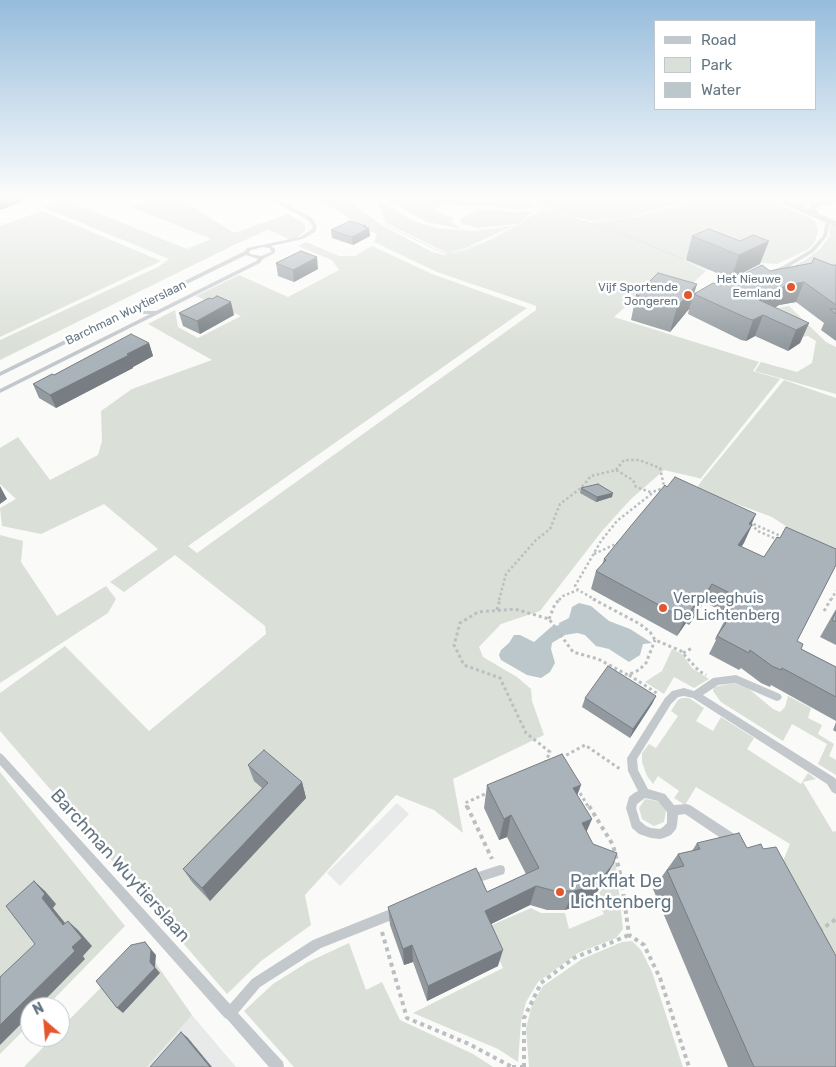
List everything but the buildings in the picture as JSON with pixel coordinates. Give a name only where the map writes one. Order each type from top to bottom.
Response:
[{"type":"lane","name":"Barchman Wuytierslaan","points":[[0,374],[257,247]]},
{"type":"lane","points":[[247,252],[251,256],[261,258],[273,253],[273,250],[267,247]]},
{"type":"lane","points":[[764,275],[785,267],[812,252],[816,247]]},
{"type":"lane","name":"Barchman Wuytierslaan","points":[[0,391],[55,358],[159,312],[258,262],[261,258]]},
{"type":"lane","points":[[138,306],[137,310],[141,313],[159,312]]},
{"type":"lane","points":[[42,354],[55,358]]},
{"type":"lane","points":[[695,695],[716,681],[736,679],[777,697]]},
{"type":"lane","points":[[644,793],[634,771],[632,758],[668,701],[675,694],[684,692],[695,695],[834,784]]},
{"type":"lane","name":"Barchman Wuytierslaan","points":[[0,758],[278,1067]]},
{"type":"lane","points":[[644,793],[660,797],[672,810],[672,825],[667,831],[660,834],[643,830],[636,824],[631,808],[633,801],[644,793]]},
{"type":"lane","points":[[672,810],[686,810],[743,846]]},
{"type":"lane","points":[[455,886],[478,876],[500,870]]},
{"type":"lane","points":[[230,1014],[256,983],[317,944],[379,920],[404,908]]},
{"type":"path","points":[[430,247],[445,254],[472,247]]},
{"type":"path","points":[[654,247],[708,270]]},
{"type":"path","points":[[497,610],[506,574],[536,540],[550,529],[560,504],[581,488],[591,476],[616,470],[624,460],[639,460],[660,468],[664,486]]},
{"type":"path","points":[[616,470],[633,480],[636,487],[653,493]]},
{"type":"path","points":[[664,486],[671,490]]},
{"type":"path","points":[[664,486],[617,522],[607,532],[575,586],[578,590],[640,624],[650,632],[655,640],[681,651],[700,671],[716,681]]},
{"type":"path","points":[[581,488],[588,491]]},
{"type":"path","points":[[748,522],[788,541],[763,534],[748,522]]},
{"type":"path","points":[[594,554],[618,543]]},
{"type":"path","points":[[549,619],[555,604],[563,596],[578,590]]},
{"type":"path","points":[[824,612],[836,591]]},
{"type":"path","points":[[551,763],[543,767],[550,752],[526,733],[500,678],[464,665],[454,645],[460,623],[478,612],[515,609],[549,619],[566,645],[573,652],[598,659],[637,679],[668,701]]},
{"type":"path","points":[[628,675],[639,670],[646,663],[655,640]]},
{"type":"path","points":[[683,654],[692,648]]},
{"type":"path","points":[[560,758],[585,745],[621,770],[634,771]]},
{"type":"path","points":[[572,782],[602,824],[613,845],[621,876],[629,935]]},
{"type":"path","points":[[491,791],[464,803],[492,859],[500,870]]},
{"type":"path","points":[[813,936],[836,919]]},
{"type":"path","points":[[379,920],[407,1018],[469,1044],[512,1067],[524,1067],[524,1018],[542,983],[574,958],[629,935]]},
{"type":"path","points":[[629,935],[644,944],[660,978],[689,1067]]},
{"type":"shaded area","points":[[397,803],[409,814],[340,886],[327,873]]},
{"type":"shaded area","points":[[192,1015],[236,1067],[147,1067]]},
{"type":"green space","points":[[0,247],[127,247],[161,261],[0,337]]},
{"type":"green space","points":[[139,247],[182,247],[187,249],[192,247],[230,247],[0,360],[0,340],[158,267],[169,259]]},
{"type":"green space","points":[[300,247],[317,247],[339,256],[355,256],[374,247],[432,274],[527,308],[188,546],[197,553],[536,310],[536,306],[437,272],[384,247],[422,247],[443,255],[465,251],[475,247],[811,247],[777,264],[762,263],[745,257],[696,253],[683,260],[706,271],[683,292],[644,290],[614,317],[759,362],[753,371],[780,379],[701,478],[703,479],[664,470],[630,500],[602,531],[540,611],[501,624],[479,647],[483,657],[517,677],[531,689],[532,701],[544,735],[453,779],[463,833],[434,810],[396,795],[305,895],[311,925],[261,961],[227,994],[0,731],[0,693],[65,646],[149,731],[266,634],[265,626],[175,555],[124,592],[110,582],[158,549],[104,504],[41,534],[2,526],[0,508],[16,499],[0,484],[0,448],[18,437],[50,480],[98,455],[102,441],[101,411],[132,389],[212,360],[148,324],[175,310],[178,327],[198,338],[241,316],[196,296],[239,275],[288,297],[339,270],[332,260]]},
{"type":"green space","points":[[434,247],[469,247],[466,248],[447,253]]},
{"type":"green space","points":[[822,247],[836,247],[836,283],[786,270],[805,260]]},
{"type":"green space","points":[[789,306],[826,342],[836,347],[836,394],[755,371],[761,362],[797,372],[812,363],[816,341],[808,336],[796,338],[777,308]]},
{"type":"green space","points":[[784,380],[836,398],[836,559],[772,517],[696,489]]},
{"type":"green space","points":[[0,535],[23,541],[21,562],[57,616],[106,586],[116,599],[108,613],[0,683]]},
{"type":"green space","points":[[672,649],[682,654],[692,668],[709,679],[694,688],[674,677],[664,694],[645,682],[662,671]]},
{"type":"green space","points":[[734,683],[749,689],[773,709],[780,712],[785,707],[788,696],[811,708],[808,718],[822,725],[818,734],[834,744],[829,756],[836,760],[836,775],[818,764],[827,744],[792,724],[783,741],[721,702],[713,691],[714,687]]},
{"type":"green space","points":[[689,698],[704,708],[696,721],[713,731],[721,717],[754,738],[747,749],[801,784],[808,773],[816,779],[803,782],[833,832],[836,831],[836,966],[781,866],[790,844],[696,787],[685,805],[674,798],[679,791],[658,776],[653,784],[647,776],[642,762],[642,753],[649,744],[656,748],[678,716],[671,711],[678,700]]},
{"type":"green space","points":[[0,772],[125,926],[56,997],[20,997],[20,1034],[0,1054]]},
{"type":"green space","points":[[645,799],[657,801],[663,805],[666,811],[664,822],[654,826],[642,819],[639,808]]},
{"type":"green space","points":[[615,857],[623,929],[616,938],[578,953],[538,982],[526,1002],[521,1022],[518,1062],[498,1049],[413,1013],[503,968],[485,928],[531,908],[541,913],[565,913],[569,929],[604,914],[595,899],[605,885]]},
{"type":"green space","points":[[632,941],[641,950],[652,972],[683,1067],[529,1067],[526,1028],[532,1005],[543,986],[582,959],[622,942]]},
{"type":"green space","points":[[349,943],[366,990],[382,982],[400,1020],[473,1054],[493,1067],[294,1067],[244,1011],[273,984],[308,962]]},
{"type":"green space","points":[[143,945],[192,1015],[147,1067],[24,1067],[43,1047],[70,1047],[70,1019]]},
{"type":"water","points":[[579,603],[591,606],[609,621],[630,629],[652,643],[643,644],[640,655],[629,662],[609,649],[596,646],[585,635],[577,633],[565,635],[552,643],[551,649],[555,663],[550,672],[541,678],[527,675],[501,660],[499,655],[501,650],[514,635],[520,635],[534,642],[551,627],[559,625],[559,623],[569,618],[572,607]]},
{"type":"place","name":"Het Nieuwe Eemland","points":[[791,287]]},
{"type":"place","name":"Vijf Sportende Jongeren","points":[[688,295]]},
{"type":"place","name":"Verpleeghuis De Lichtenberg","points":[[663,608]]},
{"type":"place","name":"Parkflat De Lichtenberg","points":[[560,892]]}]
